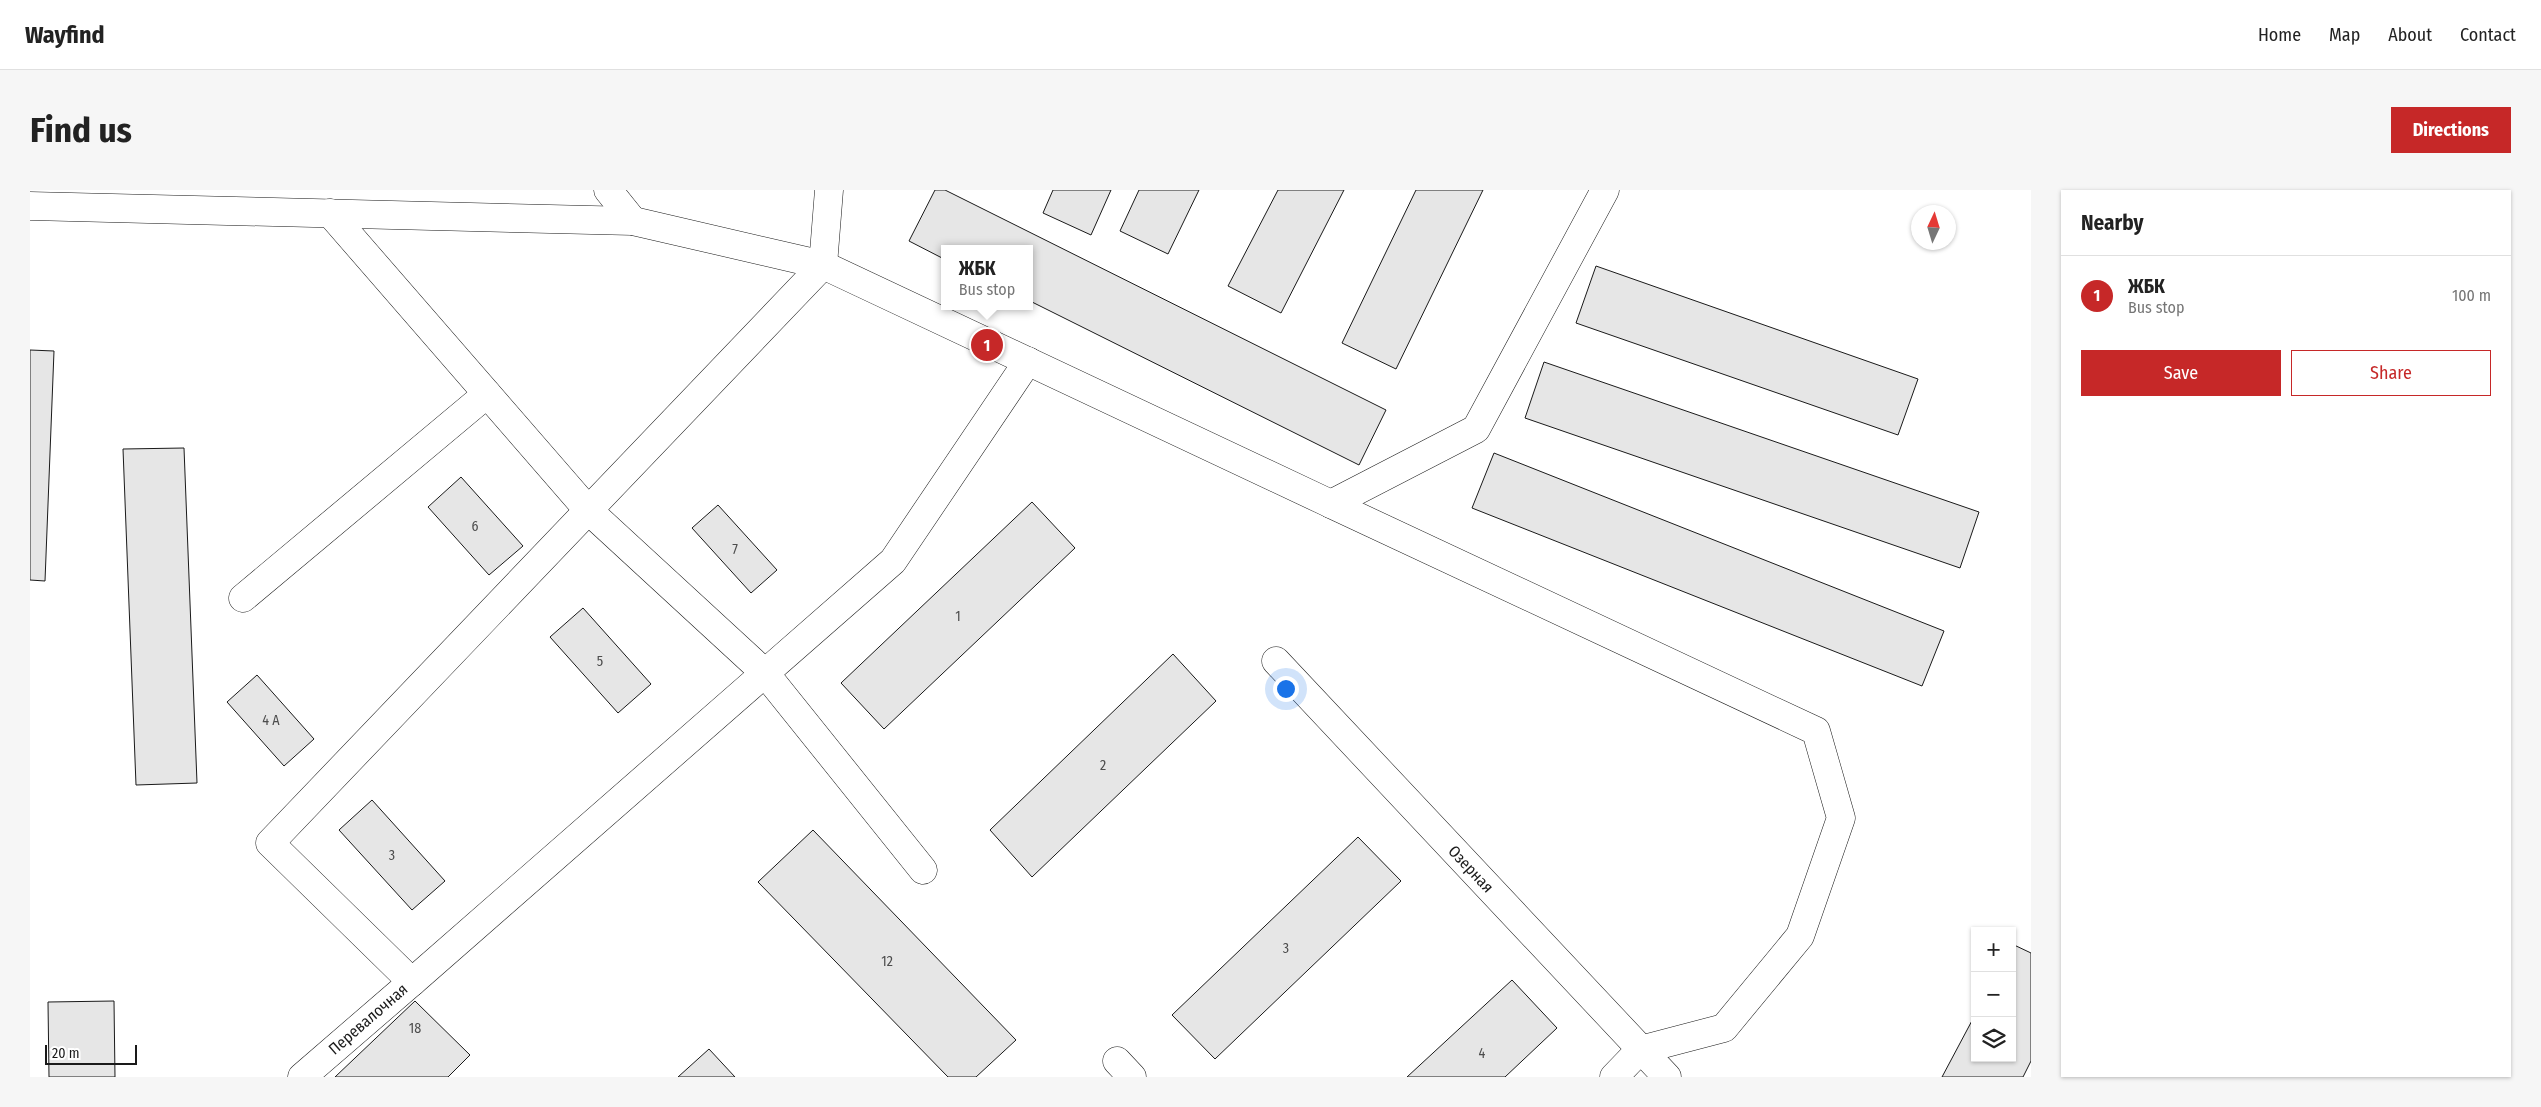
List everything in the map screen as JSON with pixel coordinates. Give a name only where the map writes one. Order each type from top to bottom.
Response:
[{"type":"street","points":[[608,190],[633,221]]},
{"type":"street","points":[[412,982],[270,843],[823,265],[828,190]]},
{"type":"street","points":[[1332,504],[1476,429],[1604,190]]},
{"type":"street","points":[[30,206],[633,221],[823,265],[1816,731],[1841,818],[1800,936],[1724,1028],[1640,1050],[1614,1077]]},
{"type":"street","points":[[330,213],[588,510],[766,673],[923,870]]},
{"type":"street","name":"Перевалочная","points":[[302,1077],[893,561],[1028,361]]},
{"type":"street","points":[[243,598],[487,394]]},
{"type":"street","name":"Озерная","points":[[1276,661],[1667,1077]]},
{"type":"building","points":[[935,190],[945,190],[1386,410],[1359,465],[1033,302],[1033,245],[941,245],[941,257],[909,241]]},
{"type":"building","points":[[1053,190],[1111,190],[1091,235],[1043,213]]},
{"type":"building","points":[[1139,190],[1199,190],[1168,254],[1120,231]]},
{"type":"building","points":[[1278,190],[1344,190],[1281,313],[1228,286]]},
{"type":"building","points":[[1416,190],[1483,190],[1396,369],[1342,343]]},
{"type":"building","points":[[1596,266],[1918,379],[1898,435],[1576,323]]},
{"type":"building","points":[[30,350],[54,351],[45,581],[30,580]]},
{"type":"building","points":[[1544,362],[1979,512],[1960,568],[1525,418]]},
{"type":"building","points":[[184,448],[197,783],[136,785],[123,449]]},
{"type":"building","points":[[1494,453],[1944,631],[1922,686],[1472,508]]},
{"type":"building","points":[[461,477],[523,546],[489,575],[428,507]]},
{"type":"building","points":[[1032,502],[1075,548],[884,729],[841,683]]},
{"type":"building","points":[[718,505],[777,570],[751,593],[692,528]]},
{"type":"building","points":[[583,608],[651,684],[618,713],[550,637]]},
{"type":"building","points":[[1173,654],[1216,701],[1032,877],[990,830]]},
{"type":"building","points":[[257,675],[314,739],[284,766],[227,702]]},
{"type":"building","points":[[372,800],[445,881],[412,910],[339,830]]},
{"type":"building","points":[[813,830],[1016,1040],[976,1077],[948,1077],[758,882]]},
{"type":"building","points":[[1358,837],[1401,881],[1215,1059],[1172,1015]]},
{"type":"building","points":[[2016,946],[2031,953],[2031,1061],[2023,1077],[1942,1077],[1971,1023],[1971,1062],[2016,1062]]},
{"type":"building","points":[[1512,980],[1557,1028],[1505,1077],[1407,1077]]},
{"type":"building","points":[[114,1001],[115,1077],[49,1077],[48,1002]]},
{"type":"building","points":[[415,1001],[470,1055],[448,1077],[335,1077]]},
{"type":"building","points":[[709,1049],[735,1077],[678,1077]]},
{"type":"place","name":"ЖБК","points":[[987,345]]}]
